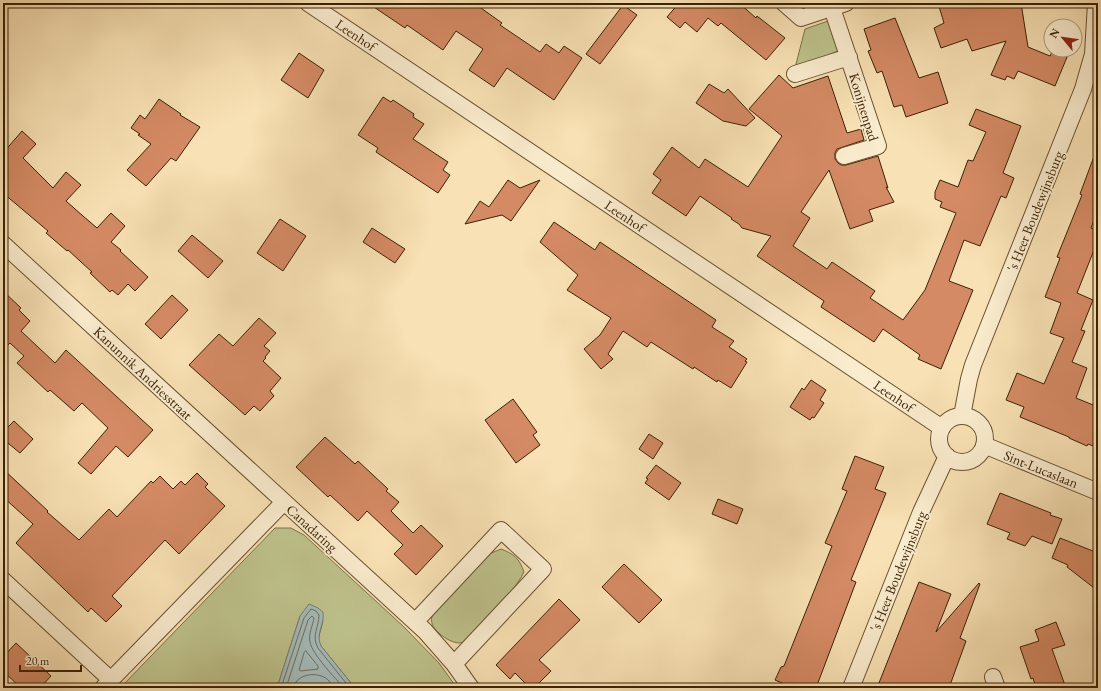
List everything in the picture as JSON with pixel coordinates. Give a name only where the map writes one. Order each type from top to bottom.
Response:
[{"type":"street","name":"Leenhof","points":[[308,3],[942,428]]},
{"type":"street","name":"Konijnenpad","points":[[784,3],[802,18],[839,5],[848,57],[878,146],[844,156]]},
{"type":"street","name":"'s Heer Boudewijnsburg","points":[[962,416],[969,379],[974,365],[1083,89],[1093,54],[1096,3]]},
{"type":"street","name":"Konijnenpad","points":[[795,74],[848,57]]},
{"type":"street","name":"Kanunnik Andriesstraat","points":[[3,244],[284,502]]},
{"type":"street","points":[[962,416],[968,416],[977,421],[982,427],[985,440],[981,451],[970,460],[964,461],[955,460],[947,456],[941,448],[940,442],[942,428],[946,423],[952,418],[962,416]]},
{"type":"street","name":"Sint-Lucaslaan","points":[[984,446],[1098,492]]},
{"type":"street","name":"'s Heer Boudewijnsburg","points":[[851,688],[921,512],[947,456]]},
{"type":"street","name":"Canadaring","points":[[107,684],[284,502],[415,622],[454,664],[471,688]]},
{"type":"street","points":[[415,622],[501,530],[543,569],[454,664]]},
{"type":"street","points":[[3,580],[107,684]]},
{"type":"green space","points":[[828,21],[838,51],[795,68],[805,29]]},
{"type":"green space","points":[[275,528],[291,528],[304,535],[403,626],[439,663],[457,688],[355,688],[321,646],[318,640],[323,621],[300,616],[277,688],[120,688]]},
{"type":"green space","points":[[501,549],[513,555],[520,563],[524,572],[519,581],[463,642],[454,642],[444,637],[433,626],[431,620],[433,615],[489,554]]},
{"type":"water","points":[[309,604],[323,612],[323,621],[319,637],[321,646],[355,688],[326,688],[317,684],[312,684],[299,688],[277,688],[300,616]]},
{"type":"building","points":[[368,3],[474,3],[502,23],[500,25],[540,52],[546,44],[559,53],[564,46],[582,58],[554,100],[507,68],[494,87],[469,70],[483,49],[456,31],[443,50],[407,25],[405,28]]},
{"type":"building","points":[[679,3],[739,3],[756,18],[757,16],[785,38],[766,60],[721,23],[718,26],[708,18],[697,32],[685,22],[680,28],[667,17]]},
{"type":"building","points":[[938,3],[1021,3],[1028,47],[1043,53],[1043,58],[1067,58],[1055,86],[1018,71],[1014,79],[1007,76],[1005,80],[991,75],[1006,41],[972,51],[967,39],[941,48],[934,28],[944,23]]},
{"type":"building","points":[[623,5],[637,15],[600,64],[586,54]]},
{"type":"building","points":[[895,18],[919,78],[938,72],[948,103],[906,117],[902,105],[894,107],[882,71],[877,73],[868,51],[871,50],[864,29]]},
{"type":"building","points":[[299,53],[324,70],[308,98],[281,80]]},
{"type":"building","points":[[779,75],[793,88],[828,76],[847,133],[861,129],[864,140],[837,149],[835,159],[841,165],[846,165],[878,156],[888,188],[886,187],[894,202],[869,210],[873,221],[850,229],[829,170],[801,212],[810,218],[793,246],[827,269],[832,262],[875,291],[870,298],[903,320],[925,290],[956,213],[940,207],[942,202],[935,199],[935,192],[940,180],[958,187],[968,160],[973,161],[986,132],[969,125],[976,109],[1021,126],[1003,173],[1014,178],[1006,198],[1001,196],[980,246],[964,240],[949,281],[973,290],[941,369],[918,359],[920,355],[883,329],[874,342],[821,307],[824,301],[757,256],[771,236],[742,228],[731,219],[732,218],[700,196],[686,216],[652,193],[661,180],[653,174],[672,147],[699,168],[705,159],[748,187],[782,136],[749,109]]},
{"type":"building","points":[[709,84],[724,93],[728,89],[755,118],[746,126],[723,121],[696,103]]},
{"type":"building","points":[[383,97],[391,102],[393,100],[414,114],[413,117],[424,124],[413,139],[448,162],[443,170],[450,175],[438,193],[376,152],[378,148],[358,135]]},
{"type":"building","points":[[159,99],[181,114],[180,115],[200,127],[176,161],[171,158],[146,186],[127,170],[151,144],[131,128],[140,115],[145,119]]},
{"type":"building","points":[[22,131],[36,144],[23,158],[53,188],[66,172],[81,185],[66,201],[97,228],[111,213],[125,226],[111,242],[148,277],[135,291],[128,284],[118,295],[112,290],[110,292],[90,273],[92,272],[68,250],[67,251],[46,233],[48,231],[3,193],[3,153]]},
{"type":"building","points":[[1096,151],[1098,152],[1098,210],[1091,228],[1098,230],[1098,252],[1094,250],[1077,293],[1093,300],[1081,330],[1085,331],[1072,362],[1087,368],[1076,398],[1098,407],[1098,448],[1088,444],[1087,446],[1020,417],[1024,407],[1006,400],[1017,373],[1044,384],[1064,338],[1050,333],[1061,303],[1045,297],[1060,258],[1057,257],[1082,195],[1080,194]]},
{"type":"building","points":[[508,180],[520,188],[540,180],[511,221],[502,215],[465,224],[480,201],[489,207]]},
{"type":"building","points":[[280,219],[306,236],[283,271],[257,253]]},
{"type":"building","points":[[554,222],[595,250],[600,242],[716,320],[712,327],[734,341],[729,347],[747,359],[745,361],[747,362],[731,388],[718,380],[717,382],[694,367],[693,369],[651,342],[647,347],[623,331],[608,354],[613,359],[601,369],[584,349],[600,335],[611,318],[567,290],[578,275],[540,242]]},
{"type":"building","points":[[372,228],[405,249],[395,263],[363,242]]},
{"type":"building","points":[[192,235],[223,261],[208,278],[178,251]]},
{"type":"building","points":[[3,291],[21,308],[19,310],[30,321],[21,331],[55,363],[66,350],[153,430],[128,457],[116,446],[91,474],[78,463],[108,428],[82,403],[74,411],[50,390],[48,392],[17,363],[24,356],[10,343],[3,350]]},
{"type":"building","points":[[172,295],[188,310],[161,339],[145,324]]},
{"type":"building","points":[[259,318],[276,333],[264,346],[270,351],[263,361],[281,378],[270,391],[274,396],[260,411],[254,406],[245,415],[189,365],[219,334],[233,346]]},
{"type":"building","points":[[811,380],[826,390],[820,400],[824,403],[814,418],[812,417],[810,420],[790,407],[802,388],[804,390]]},
{"type":"building","points":[[513,399],[537,432],[533,435],[540,445],[516,463],[485,420]]},
{"type":"building","points":[[14,421],[33,439],[20,453],[3,439],[3,432]]},
{"type":"building","points":[[649,434],[663,443],[653,459],[639,449]]},
{"type":"building","points":[[325,437],[355,464],[358,461],[388,489],[386,491],[399,502],[391,511],[413,533],[421,525],[443,546],[416,575],[394,554],[403,545],[367,511],[358,521],[330,495],[328,497],[296,467]]},
{"type":"building","points":[[855,456],[884,467],[875,489],[886,493],[851,580],[856,582],[816,688],[794,688],[775,680],[781,667],[784,666],[832,546],[825,543],[847,491],[842,489]]},
{"type":"building","points":[[656,465],[681,483],[669,500],[645,483],[648,479],[646,478]]},
{"type":"building","points":[[3,469],[48,511],[47,512],[79,540],[109,509],[117,517],[151,481],[153,483],[160,476],[173,489],[181,481],[185,485],[197,473],[208,484],[205,487],[225,506],[179,554],[165,540],[112,596],[122,606],[106,622],[91,608],[88,612],[16,543],[33,524],[3,497]]},
{"type":"building","points":[[1000,493],[1051,513],[1050,515],[1062,519],[1052,544],[1032,536],[1025,546],[1007,539],[1010,533],[987,524]]},
{"type":"building","points":[[718,499],[743,509],[737,524],[712,514]]},
{"type":"building","points":[[1060,538],[1098,553],[1098,591],[1067,567],[1068,565],[1052,558]]},
{"type":"building","points":[[624,564],[662,600],[639,623],[602,587]]},
{"type":"building","points":[[919,582],[951,594],[936,632],[979,583],[980,584],[960,638],[966,641],[949,688],[877,688]]},
{"type":"building","points":[[559,599],[580,620],[539,660],[551,671],[534,688],[530,688],[515,673],[510,679],[496,665]]},
{"type":"building","points":[[1056,622],[1065,645],[1052,649],[1066,688],[1036,688],[1033,678],[1031,679],[1020,647],[1039,641],[1035,630]]},
{"type":"building","points":[[16,643],[51,676],[40,688],[21,688],[3,671],[3,657]]}]
